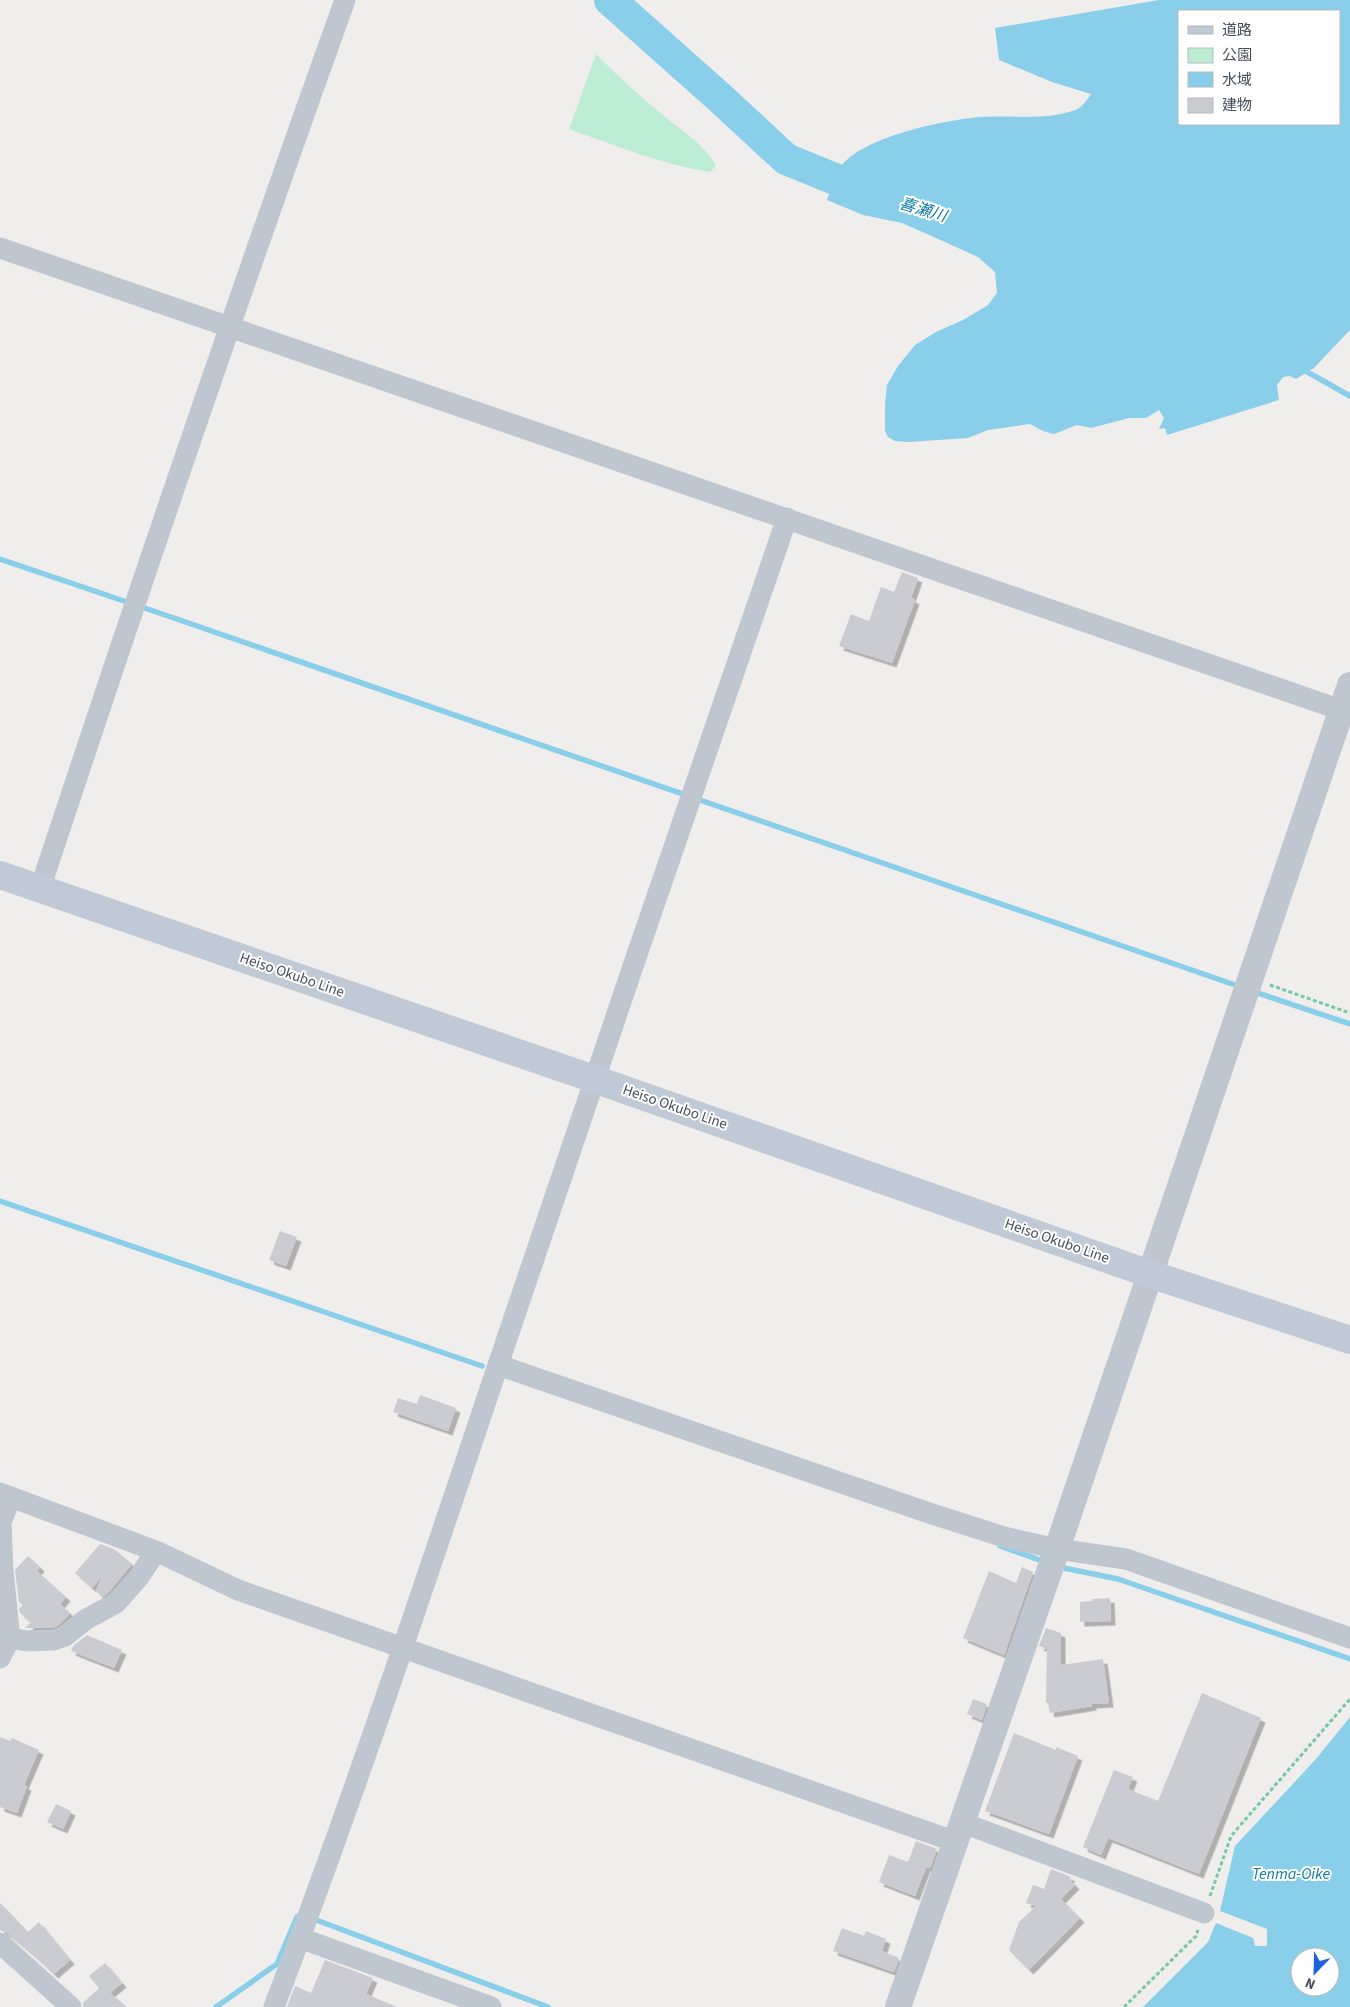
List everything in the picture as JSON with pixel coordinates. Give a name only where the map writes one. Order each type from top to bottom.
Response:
[{"type":"main road","name":"Heiso Okubo Line","points":[[0,875],[594,1079],[1150,1274],[1350,1340]]},
{"type":"street","points":[[40,889],[133,607],[345,0]]},
{"type":"street","points":[[0,248],[1345,711]]},
{"type":"street","points":[[274,2007],[402,1649],[594,1079],[787,518]]},
{"type":"street","points":[[898,2007],[1057,1549],[1250,978],[1345,711],[1350,685]]},
{"type":"street","points":[[498,1365],[932,1514],[1004,1536],[1057,1549],[1126,1559],[1350,1638]]},
{"type":"street","points":[[0,1658],[10,1638],[3,1572],[1,1522],[6,1495],[156,1551],[238,1590],[402,1649],[1204,1913]]},
{"type":"street","points":[[10,1638],[27,1641],[54,1640],[65,1636],[85,1620],[116,1603],[139,1577],[156,1551]]},
{"type":"street","points":[[300,1938],[491,2007]]},
{"type":"street","points":[[0,1944],[71,2007]]},
{"type":"path","points":[[1250,978],[1350,1013]]},
{"type":"path","points":[[1124,2007],[1196,1936],[1231,1836],[1350,1699]]},
{"type":"green space","points":[[596,54],[654,108],[699,144],[716,166],[710,172],[674,165],[569,129]]},
{"type":"water","points":[[1159,0],[1350,0],[1350,330],[1314,368],[1296,379],[1290,376],[1283,377],[1277,385],[1279,400],[1167,435],[1165,428],[1159,429],[1164,418],[1159,410],[1146,418],[1129,418],[1091,428],[1077,425],[1054,434],[1030,424],[988,430],[968,438],[909,442],[895,441],[888,437],[885,431],[887,385],[898,366],[915,345],[988,305],[997,293],[995,272],[978,257],[902,223],[863,215],[827,200],[834,179],[840,168],[850,157],[865,147],[884,139],[926,126],[965,119],[980,117],[1040,117],[1064,113],[1078,109],[1091,94],[1052,82],[999,60],[995,28]]},
{"type":"water","name":"Tenma-Oike","points":[[1350,1717],[1350,2007],[1143,2007],[1208,1942],[1216,1923],[1253,1938],[1255,1946],[1267,1946],[1267,1929],[1220,1911],[1235,1846],[1316,1759]]},
{"type":"building","points":[[902,572],[918,578],[911,598],[915,600],[892,663],[839,646],[851,614],[869,621],[881,587],[894,592]]},
{"type":"building","points":[[280,1231],[297,1237],[286,1266],[269,1260]]},
{"type":"building","points":[[420,1395],[456,1408],[448,1431],[393,1412],[398,1398],[417,1404]]},
{"type":"building","points":[[100,1544],[114,1549],[132,1564],[108,1593],[102,1597],[96,1591],[102,1576],[92,1588],[75,1573]]},
{"type":"building","points":[[28,1556],[40,1567],[37,1571],[66,1597],[60,1604],[70,1613],[59,1625],[52,1628],[25,1628],[31,1622],[20,1613],[19,1609],[23,1605],[19,1602],[15,1570]]},
{"type":"building","points":[[1022,1567],[1033,1572],[1004,1655],[963,1638],[989,1571],[1016,1583]]},
{"type":"building","points":[[1110,1598],[1111,1621],[1080,1622],[1080,1602]]},
{"type":"building","points":[[1046,1628],[1061,1633],[1061,1665],[1103,1659],[1109,1703],[1092,1704],[1092,1706],[1050,1713],[1048,1703],[1046,1703],[1047,1649],[1039,1646]]},
{"type":"building","points":[[87,1635],[122,1650],[114,1668],[71,1651],[73,1646]]},
{"type":"building","points":[[1202,1693],[1261,1718],[1199,1874],[1108,1838],[1101,1855],[1083,1847],[1114,1770],[1133,1777],[1128,1789],[1158,1801]]},
{"type":"building","points":[[973,1699],[987,1704],[982,1720],[967,1714]]},
{"type":"building","points":[[1014,1733],[1056,1750],[1056,1747],[1078,1756],[1049,1834],[985,1811]]},
{"type":"building","points":[[0,1737],[10,1741],[12,1738],[39,1750],[24,1785],[27,1786],[17,1813],[0,1807]]},
{"type":"building","points":[[56,1804],[71,1811],[63,1829],[47,1822]]},
{"type":"building","points":[[916,1841],[937,1849],[930,1868],[926,1867],[915,1896],[879,1882],[889,1855],[908,1862]]},
{"type":"building","points":[[1051,1869],[1071,1877],[1069,1879],[1075,1885],[1061,1899],[1080,1918],[1029,1970],[1009,1950],[1019,1922],[1036,1906],[1026,1903],[1033,1885],[1044,1889]]},
{"type":"building","points":[[0,1903],[28,1932],[39,1922],[70,1960],[54,1974],[29,1951],[0,1930]]},
{"type":"building","points":[[842,1928],[864,1936],[866,1931],[886,1939],[882,1951],[899,1958],[894,1972],[833,1951]]},
{"type":"building","points":[[325,1960],[373,1978],[366,1994],[397,2007],[287,2007],[295,1986],[311,1993]]},
{"type":"building","points":[[105,1963],[122,1983],[110,1993],[127,2007],[83,2007],[83,2003],[99,1988],[89,1976]]},
{"type":"waterway","name":"喜瀬川","points":[[610,0],[786,159],[876,196]]},
{"type":"waterway","points":[[1302,369],[1350,396]]},
{"type":"waterway","points":[[0,559],[130,603]]},
{"type":"waterway","points":[[139,606],[1241,987]]},
{"type":"waterway","points":[[1252,991],[1350,1024]]},
{"type":"waterway","points":[[0,1201],[482,1366]]},
{"type":"waterway","points":[[1000,1546],[1045,1562]]},
{"type":"waterway","points":[[1059,1567],[1118,1579],[1350,1659]]},
{"type":"waterway","points":[[216,2007],[277,1964],[297,1917]]},
{"type":"waterway","points":[[319,1921],[548,2007]]}]
